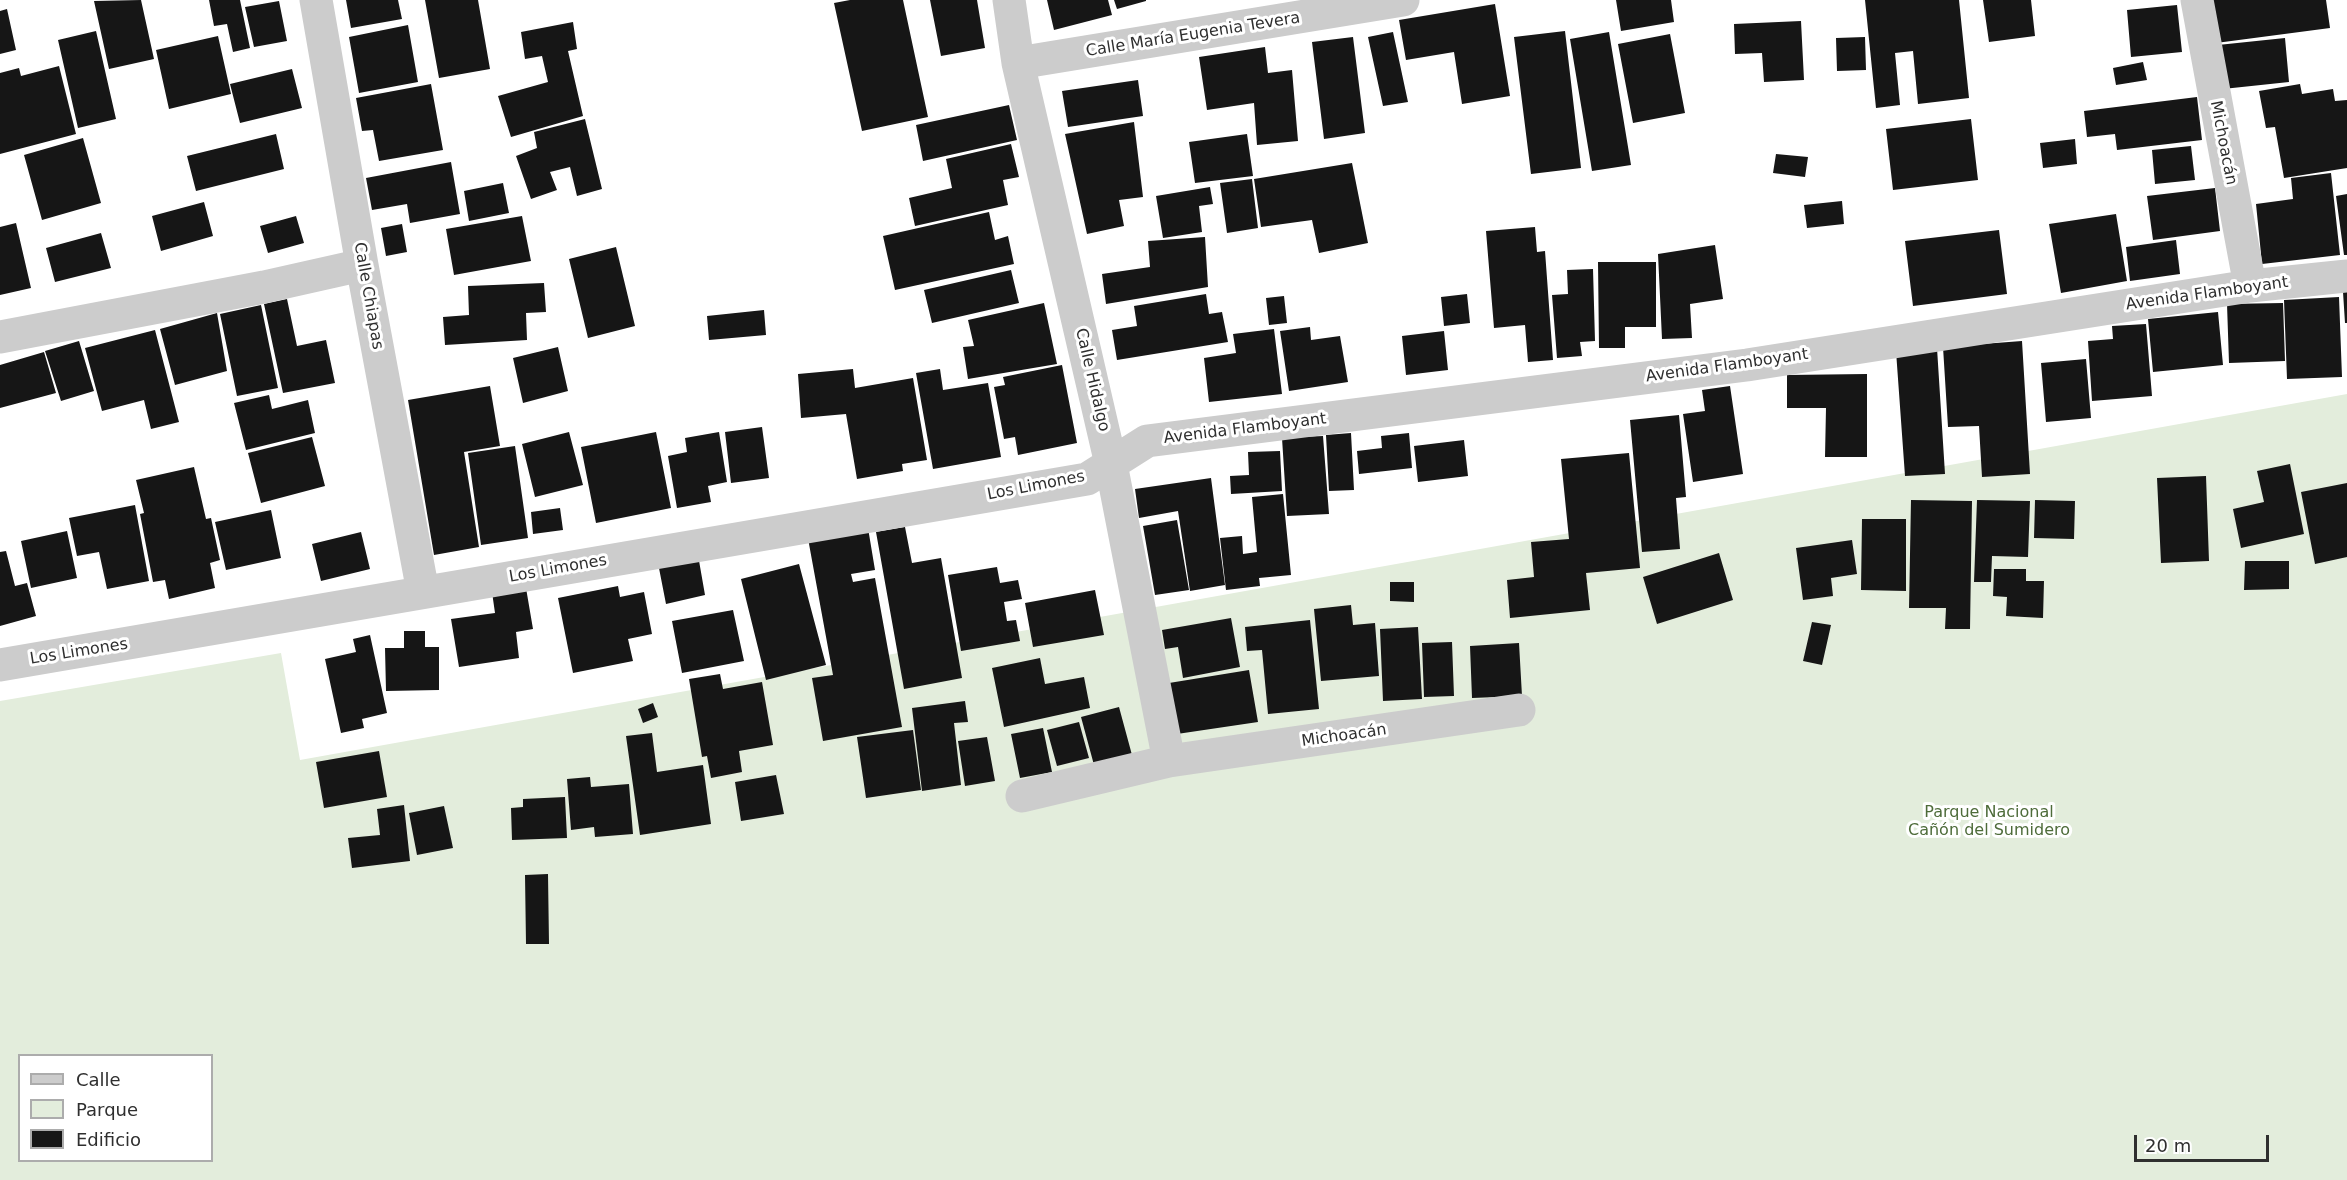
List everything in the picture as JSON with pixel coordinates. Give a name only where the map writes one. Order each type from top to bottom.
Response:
[{"type":"street","name":"Calle Chiapas","points":[[316,0],[362,265],[423,592]]},
{"type":"street","name":"Calle Hidalgo","points":[[1009,0],[1018,63],[1112,464],[1169,761]]},
{"type":"street","name":"Calle María Eugenia Tevera","points":[[1018,63],[1403,0]]},
{"type":"street","name":"Michoacán","points":[[2197,0],[2250,286]]},
{"type":"street","points":[[0,337],[264,287],[362,265]]},
{"type":"street","name":"Avenida Flamboyant","points":[[1112,464],[1147,441],[1747,365],[2250,286],[2347,276]]},
{"type":"street","name":"Los Limones","points":[[0,665],[1087,479],[1112,464]]},
{"type":"street","name":"Michoacán","points":[[1022,796],[1169,761],[1519,711]]},
{"type":"green space","name":"Parque Nacional Cañón del Sumidero","points":[[2347,394],[2347,1180],[0,1180],[0,701],[281,653],[300,760]]},
{"type":"building","points":[[141,0],[154,59],[109,69],[94,1]]},
{"type":"building","points":[[209,0],[240,0],[250,48],[233,52],[227,24],[214,26]]},
{"type":"building","points":[[346,0],[398,0],[402,19],[351,28]]},
{"type":"building","points":[[425,0],[478,0],[490,69],[439,78]]},
{"type":"building","points":[[850,0],[903,0],[928,117],[862,131],[834,3]]},
{"type":"building","points":[[930,0],[977,0],[985,48],[941,56]]},
{"type":"building","points":[[1047,0],[1108,0],[1112,15],[1054,30]]},
{"type":"building","points":[[1114,0],[1146,0],[1146,1],[1117,9]]},
{"type":"building","points":[[1616,0],[1671,0],[1674,22],[1621,31]]},
{"type":"building","points":[[1865,0],[1959,0],[1969,98],[1918,104],[1913,51],[1895,53],[1900,105],[1876,108]]},
{"type":"building","points":[[1983,0],[2031,0],[2035,36],[1989,42]]},
{"type":"building","points":[[2211,0],[2326,0],[2330,28],[2216,43]]},
{"type":"building","points":[[279,1],[287,41],[254,47],[245,7]]},
{"type":"building","points":[[1495,4],[1510,96],[1462,104],[1454,52],[1406,60],[1399,20]]},
{"type":"building","points":[[2177,5],[2182,52],[2131,57],[2127,10]]},
{"type":"building","points":[[7,9],[16,50],[0,54],[0,11]]},
{"type":"building","points":[[1801,21],[1804,80],[1764,82],[1762,53],[1735,54],[1734,24]]},
{"type":"building","points":[[573,22],[577,49],[568,51],[583,116],[511,137],[498,96],[548,82],[542,56],[525,59],[521,32]]},
{"type":"building","points":[[408,25],[418,82],[359,93],[349,37]]},
{"type":"building","points":[[96,31],[116,119],[78,128],[58,40]]},
{"type":"building","points":[[1565,31],[1581,168],[1531,174],[1514,37]]},
{"type":"building","points":[[1393,32],[1408,102],[1383,106],[1368,37]]},
{"type":"building","points":[[1609,32],[1631,165],[1592,171],[1570,39]]},
{"type":"building","points":[[1670,34],[1685,113],[1633,123],[1618,44]]},
{"type":"building","points":[[218,36],[231,94],[169,109],[156,50]]},
{"type":"building","points":[[1353,37],[1365,133],[1324,139],[1312,42]]},
{"type":"building","points":[[1865,37],[1866,70],[1837,71],[1836,38]]},
{"type":"building","points":[[2285,38],[2289,82],[2223,89],[2218,45]]},
{"type":"building","points":[[1265,47],[1268,73],[1292,70],[1298,141],[1257,145],[1254,103],[1207,110],[1199,57]]},
{"type":"building","points":[[2143,62],[2147,80],[2116,85],[2113,68]]},
{"type":"building","points":[[59,66],[76,134],[0,154],[0,73],[19,68],[21,76]]},
{"type":"building","points":[[292,69],[302,108],[240,123],[230,84]]},
{"type":"building","points":[[1138,80],[1143,116],[1068,127],[1062,91]]},
{"type":"building","points":[[431,84],[443,150],[379,161],[373,130],[362,131],[356,98]]},
{"type":"building","points":[[2300,84],[2302,94],[2333,89],[2335,101],[2347,100],[2347,168],[2284,178],[2275,127],[2266,128],[2259,91]]},
{"type":"building","points":[[2197,97],[2202,140],[2117,150],[2115,134],[2087,137],[2084,111]]},
{"type":"building","points":[[1009,105],[1017,140],[923,161],[916,125]]},
{"type":"building","points":[[585,119],[602,189],[577,196],[570,167],[550,172],[557,190],[531,199],[516,156],[537,148],[534,132]]},
{"type":"building","points":[[1971,119],[1978,180],[1893,190],[1886,129]]},
{"type":"building","points":[[1134,122],[1143,197],[1119,200],[1124,226],[1087,234],[1065,134]]},
{"type":"building","points":[[276,134],[284,169],[196,191],[187,156]]},
{"type":"building","points":[[1247,134],[1253,176],[1195,183],[1189,142]]},
{"type":"building","points":[[83,138],[101,203],[42,220],[24,155]]},
{"type":"building","points":[[2075,139],[2077,164],[2043,168],[2040,143]]},
{"type":"building","points":[[1011,144],[1019,177],[1003,180],[1008,205],[915,226],[909,198],[952,188],[946,159]]},
{"type":"building","points":[[2191,146],[2195,180],[2155,184],[2152,150]]},
{"type":"building","points":[[1776,154],[1808,157],[1805,177],[1773,173]]},
{"type":"building","points":[[451,162],[460,214],[410,223],[407,204],[372,210],[366,178]]},
{"type":"building","points":[[1352,163],[1368,243],[1319,253],[1312,220],[1261,227],[1254,179]]},
{"type":"building","points":[[2331,173],[2340,255],[2262,264],[2256,204],[2293,199],[2291,178]]},
{"type":"building","points":[[1252,179],[1258,228],[1227,233],[1220,183]]},
{"type":"building","points":[[503,183],[509,213],[469,221],[464,191]]},
{"type":"building","points":[[1210,187],[1213,204],[1199,206],[1202,232],[1163,238],[1156,196]]},
{"type":"building","points":[[2215,188],[2220,231],[2153,240],[2147,196]]},
{"type":"building","points":[[2347,194],[2347,255],[2344,255],[2336,196]]},
{"type":"building","points":[[1842,201],[1844,224],[1807,228],[1804,205]]},
{"type":"building","points":[[204,202],[213,236],[161,251],[152,216]]},
{"type":"building","points":[[989,212],[995,240],[1008,236],[1014,264],[895,290],[883,236]]},
{"type":"building","points":[[2116,214],[2127,281],[2061,293],[2049,224]]},
{"type":"building","points":[[296,216],[304,243],[268,253],[260,226]]},
{"type":"building","points":[[522,216],[531,261],[454,275],[446,229]]},
{"type":"building","points":[[16,223],[31,288],[0,295],[0,227]]},
{"type":"building","points":[[402,224],[407,252],[386,256],[381,228]]},
{"type":"building","points":[[1535,227],[1537,252],[1545,251],[1553,360],[1528,362],[1525,325],[1494,328],[1486,231]]},
{"type":"building","points":[[1999,230],[2007,294],[1913,306],[1905,241]]},
{"type":"building","points":[[101,233],[111,268],[55,282],[46,248]]},
{"type":"building","points":[[1205,237],[1208,287],[1106,304],[1102,274],[1150,267],[1148,241]]},
{"type":"building","points":[[2176,240],[2180,274],[2130,281],[2126,247]]},
{"type":"building","points":[[1715,245],[1723,299],[1690,304],[1692,338],[1662,339],[1658,254]]},
{"type":"building","points":[[616,247],[635,326],[588,338],[569,259]]},
{"type":"building","points":[[1598,262],[1656,262],[1656,327],[1625,327],[1625,348],[1599,348]]},
{"type":"building","points":[[1593,269],[1595,341],[1580,342],[1582,356],[1557,358],[1552,295],[1568,294],[1567,270]]},
{"type":"building","points":[[1011,270],[1019,303],[932,323],[924,290]]},
{"type":"building","points":[[544,283],[546,312],[526,313],[527,340],[445,345],[443,317],[469,315],[468,286]]},
{"type":"building","points":[[2347,291],[2347,323],[2345,323],[2343,292]]},
{"type":"building","points":[[1206,294],[1209,314],[1222,312],[1228,342],[1117,360],[1112,330],[1137,326],[1134,306]]},
{"type":"building","points":[[1467,294],[1470,323],[1444,326],[1441,297]]},
{"type":"building","points":[[1284,296],[1287,323],[1269,325],[1266,298]]},
{"type":"building","points":[[2339,297],[2342,377],[2287,379],[2284,300]]},
{"type":"building","points":[[287,299],[297,346],[326,340],[335,383],[283,393],[264,304]]},
{"type":"building","points":[[1044,303],[1057,364],[968,379],[963,347],[974,346],[968,320]]},
{"type":"building","points":[[2283,303],[2285,361],[2229,363],[2227,304]]},
{"type":"building","points":[[261,305],[278,388],[237,396],[220,314]]},
{"type":"building","points":[[764,310],[766,335],[709,340],[707,316]]},
{"type":"building","points":[[2218,312],[2223,365],[2153,372],[2148,319]]},
{"type":"building","points":[[217,313],[227,371],[175,385],[160,329]]},
{"type":"building","points":[[2146,324],[2152,396],[2092,401],[2088,341],[2113,339],[2112,326]]},
{"type":"building","points":[[1310,327],[1311,340],[1340,336],[1348,382],[1289,391],[1280,331]]},
{"type":"building","points":[[1274,329],[1282,394],[1209,402],[1204,358],[1236,353],[1233,334]]},
{"type":"building","points":[[155,330],[179,422],[151,429],[144,400],[102,411],[85,348]]},
{"type":"building","points":[[1444,331],[1448,370],[1406,375],[1402,336]]},
{"type":"building","points":[[79,341],[94,391],[61,401],[45,351]]},
{"type":"building","points":[[2022,341],[2030,474],[1982,477],[1979,426],[1948,427],[1943,347]]},
{"type":"building","points":[[558,347],[568,391],[523,403],[513,358]]},
{"type":"building","points":[[1937,348],[1945,474],[1905,476],[1896,351]]},
{"type":"building","points":[[44,352],[56,393],[0,408],[0,365]]},
{"type":"building","points":[[2086,359],[2091,418],[2046,422],[2041,363]]},
{"type":"building","points":[[1062,365],[1077,443],[1018,455],[1015,437],[1004,439],[994,387],[1005,385],[1003,377]]},
{"type":"building","points":[[853,369],[855,388],[913,378],[927,460],[902,464],[903,471],[857,479],[846,414],[801,418],[798,374]]},
{"type":"building","points":[[940,369],[943,390],[988,383],[1001,457],[933,469],[916,373]]},
{"type":"building","points":[[1867,374],[1867,457],[1825,457],[1826,408],[1787,408],[1787,375]]},
{"type":"building","points":[[490,386],[500,446],[464,452],[479,547],[434,555],[408,400]]},
{"type":"building","points":[[1730,386],[1743,474],[1693,482],[1683,414],[1705,411],[1702,390]]},
{"type":"building","points":[[269,395],[272,409],[308,400],[315,433],[246,450],[234,403]]},
{"type":"building","points":[[1679,415],[1686,497],[1676,498],[1680,549],[1642,552],[1630,420]]},
{"type":"building","points":[[762,427],[769,478],[731,483],[725,432]]},
{"type":"building","points":[[569,432],[583,485],[535,497],[522,444]]},
{"type":"building","points":[[656,432],[671,508],[596,523],[581,447]]},
{"type":"building","points":[[719,432],[727,482],[708,486],[711,502],[677,508],[668,456],[687,452],[685,438]]},
{"type":"building","points":[[1351,433],[1354,490],[1329,491],[1326,435]]},
{"type":"building","points":[[1409,433],[1412,468],[1359,474],[1357,451],[1382,448],[1381,436]]},
{"type":"building","points":[[1323,436],[1329,514],[1287,516],[1282,438]]},
{"type":"building","points":[[312,437],[325,486],[261,503],[248,453]]},
{"type":"building","points":[[1464,440],[1468,476],[1418,482],[1414,446]]},
{"type":"building","points":[[515,446],[528,538],[481,545],[468,453]]},
{"type":"building","points":[[1280,451],[1282,491],[1231,494],[1230,476],[1249,475],[1248,452]]},
{"type":"building","points":[[1629,453],[1640,568],[1586,573],[1590,610],[1510,618],[1507,580],[1534,577],[1531,542],[1569,539],[1561,459]]},
{"type":"building","points":[[2290,464],[2304,534],[2241,548],[2233,509],[2264,502],[2257,471]]},
{"type":"building","points":[[194,467],[206,519],[211,518],[220,560],[210,563],[215,588],[169,599],[165,580],[153,582],[140,514],[144,513],[136,480]]},
{"type":"building","points":[[2206,476],[2209,561],[2161,563],[2157,478]]},
{"type":"building","points":[[1211,478],[1225,585],[1190,591],[1178,511],[1139,518],[1135,489]]},
{"type":"building","points":[[2347,483],[2347,557],[2315,564],[2301,492]]},
{"type":"building","points":[[1283,494],[1291,575],[1259,578],[1260,586],[1226,590],[1220,538],[1242,536],[1243,554],[1257,552],[1252,497]]},
{"type":"building","points":[[1911,500],[1972,501],[1970,629],[1945,629],[1946,608],[1909,608]]},
{"type":"building","points":[[1977,500],[2030,501],[2028,557],[1992,556],[1991,582],[1974,582]]},
{"type":"building","points":[[2035,500],[2075,501],[2074,539],[2034,538]]},
{"type":"building","points":[[135,505],[149,581],[107,589],[99,552],[77,556],[69,518]]},
{"type":"building","points":[[560,508],[563,530],[533,534],[531,512]]},
{"type":"building","points":[[271,510],[281,558],[226,570],[215,522]]},
{"type":"building","points":[[1862,519],[1906,519],[1906,591],[1861,590]]},
{"type":"building","points":[[1177,520],[1189,590],[1155,595],[1143,526]]},
{"type":"building","points":[[867,522],[875,570],[851,574],[853,582],[875,578],[902,727],[823,741],[812,678],[833,675],[807,533]]},
{"type":"building","points":[[905,527],[912,563],[941,558],[962,678],[904,689],[876,532]]},
{"type":"building","points":[[67,531],[77,578],[31,588],[21,541]]},
{"type":"building","points":[[361,532],[370,569],[321,581],[312,544]]},
{"type":"building","points":[[1852,540],[1857,574],[1831,578],[1833,596],[1803,600],[1796,548]]},
{"type":"building","points":[[6,551],[15,586],[27,583],[36,616],[0,626],[0,552]]},
{"type":"building","points":[[1719,553],[1733,600],[1657,624],[1643,577]]},
{"type":"building","points":[[698,555],[705,595],[666,604],[658,563]]},
{"type":"building","points":[[2245,561],[2289,561],[2289,589],[2244,590]]},
{"type":"building","points":[[799,564],[826,665],[766,680],[741,579]]},
{"type":"building","points":[[997,567],[1000,583],[1018,580],[1022,599],[1004,602],[1007,621],[1016,620],[1020,641],[961,651],[948,575]]},
{"type":"building","points":[[1994,569],[2026,569],[2026,581],[2044,581],[2043,618],[2006,616],[2007,597],[1993,596]]},
{"type":"building","points":[[1390,582],[1414,582],[1414,602],[1390,601]]},
{"type":"building","points":[[618,586],[620,597],[644,592],[652,634],[628,639],[633,661],[573,673],[558,598]]},
{"type":"building","points":[[526,588],[533,629],[516,632],[519,658],[459,667],[451,619],[495,613],[492,592]]},
{"type":"building","points":[[1095,590],[1104,635],[1033,647],[1025,603]]},
{"type":"building","points":[[1351,605],[1353,625],[1375,623],[1379,676],[1321,681],[1314,609]]},
{"type":"building","points":[[733,610],[744,661],[682,673],[672,621]]},
{"type":"building","points":[[1231,618],[1240,667],[1183,678],[1178,647],[1165,649],[1162,630]]},
{"type":"building","points":[[1310,620],[1319,709],[1268,714],[1262,650],[1247,651],[1245,627]]},
{"type":"building","points":[[1812,622],[1831,625],[1822,665],[1803,661]]},
{"type":"building","points":[[1418,627],[1422,699],[1383,701],[1380,629]]},
{"type":"building","points":[[404,631],[425,631],[425,647],[439,647],[439,690],[386,691],[385,648],[404,648]]},
{"type":"building","points":[[370,635],[387,713],[362,719],[364,728],[341,733],[325,659],[356,652],[353,639]]},
{"type":"building","points":[[1452,642],[1454,696],[1424,697],[1422,643]]},
{"type":"building","points":[[1519,643],[1522,696],[1472,698],[1470,646]]},
{"type":"building","points":[[1040,658],[1045,684],[1084,677],[1090,708],[1004,727],[992,668]]},
{"type":"building","points":[[1249,670],[1258,722],[1177,734],[1169,683]]},
{"type":"building","points":[[720,674],[723,689],[762,682],[773,745],[739,751],[742,772],[711,778],[707,756],[702,757],[689,679]]},
{"type":"building","points":[[965,701],[968,722],[954,723],[961,785],[922,791],[912,708]]},
{"type":"building","points":[[653,703],[658,717],[643,723],[638,709]]},
{"type":"building","points":[[1119,707],[1132,755],[1094,765],[1081,717]]},
{"type":"building","points":[[1079,722],[1089,758],[1057,766],[1047,730]]},
{"type":"building","points":[[1043,728],[1052,772],[1020,778],[1011,734]]},
{"type":"building","points":[[913,730],[921,790],[866,798],[857,737]]},
{"type":"building","points":[[652,733],[657,772],[703,765],[711,824],[640,835],[626,736]]},
{"type":"building","points":[[987,737],[995,781],[965,786],[958,741]]},
{"type":"building","points":[[379,751],[387,797],[324,808],[316,762]]},
{"type":"building","points":[[776,775],[784,814],[741,821],[735,782]]},
{"type":"building","points":[[590,777],[591,787],[629,784],[633,834],[595,837],[594,827],[571,830],[567,779]]},
{"type":"building","points":[[565,797],[567,838],[512,840],[511,808],[523,807],[523,799]]},
{"type":"building","points":[[404,805],[410,861],[352,868],[348,838],[380,835],[377,809]]},
{"type":"building","points":[[444,806],[453,848],[417,855],[409,813]]},
{"type":"building","points":[[548,874],[549,944],[526,944],[525,875]]}]
